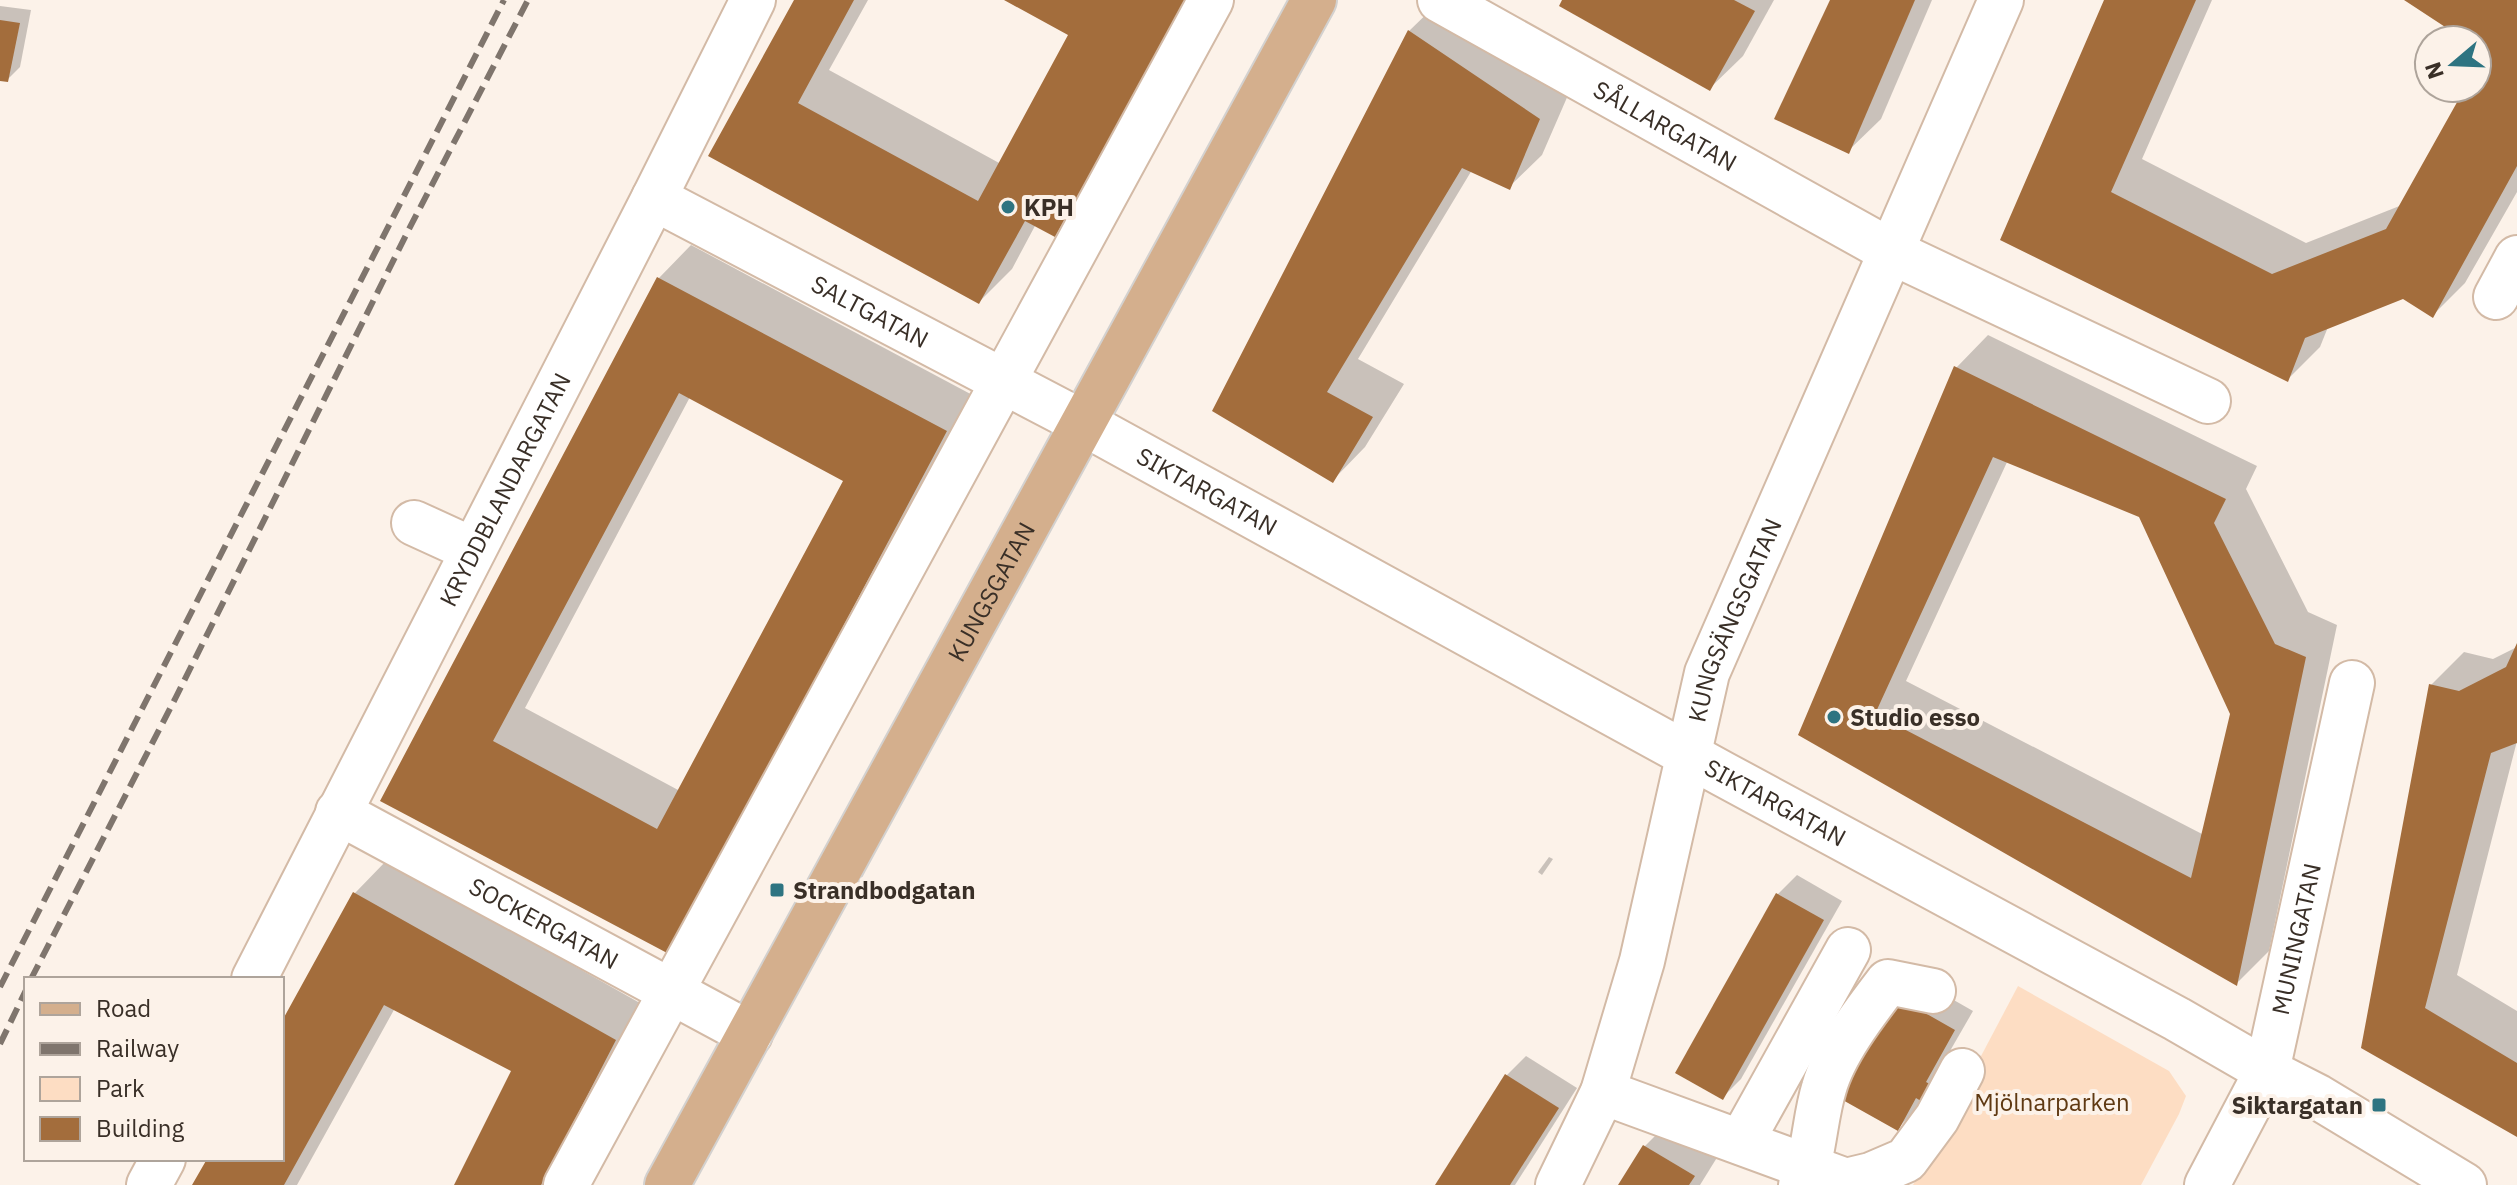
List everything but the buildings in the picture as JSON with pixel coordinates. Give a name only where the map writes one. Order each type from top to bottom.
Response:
[{"type":"main road","name":"KUNGSGATAN","points":[[667,1185],[1314,0]]},
{"type":"street","name":"KRYDDBLANDARGATAN","points":[[255,977],[753,0]]},
{"type":"street","points":[[566,1185],[1211,0]]},
{"type":"street","name":"SÅLLARGATAN","points":[[1440,0],[1892,252]]},
{"type":"street","name":"KUNGSÄNGSGATAN","points":[[1558,1185],[1603,1092],[1642,961],[1707,673],[2001,0]]},
{"type":"street","name":"SALTGATAN","points":[[654,198],[1085,424]]},
{"type":"street","points":[[1892,252],[2208,401]]},
{"type":"street","points":[[2496,297],[2517,258]]},
{"type":"street","name":"SIKTARGATAN","points":[[1085,424],[2177,1019],[2318,1097],[2464,1185]]},
{"type":"street","points":[[414,523],[473,550]]},
{"type":"street","name":"MUNINGATAN","points":[[2207,1185],[2267,1071],[2352,683]]},
{"type":"street","name":"SOCKERGATAN","points":[[338,812],[750,1034]]},
{"type":"street","points":[[1741,1142],[1848,950]]},
{"type":"street","points":[[1826,1180],[1824,1087],[1847,1040],[1888,982],[1933,991]]},
{"type":"street","points":[[1603,1092],[1741,1142],[1826,1180],[1871,1175],[1906,1160],[1937,1118],[1962,1071]]},
{"type":"street","points":[[149,1185],[162,1161]]},
{"type":"green space","name":"Mjölnarparken","points":[[2018,986],[2169,1071],[2186,1096],[2141,1185],[1913,1185]]},
{"type":"railway","points":[[0,987],[504,0]]},
{"type":"railway","points":[[32,977],[176,697],[408,231],[528,0]]},
{"type":"railway","points":[[0,1044],[24,994]]},
{"type":"place","name":"KPH","points":[[1008,207]]},
{"type":"place","name":"Studio esso","points":[[1834,717]]},
{"type":"place","name":"Strandbodgatan","points":[[777,890]]},
{"type":"place","name":"Siktargatan","points":[[2379,1105]]}]
